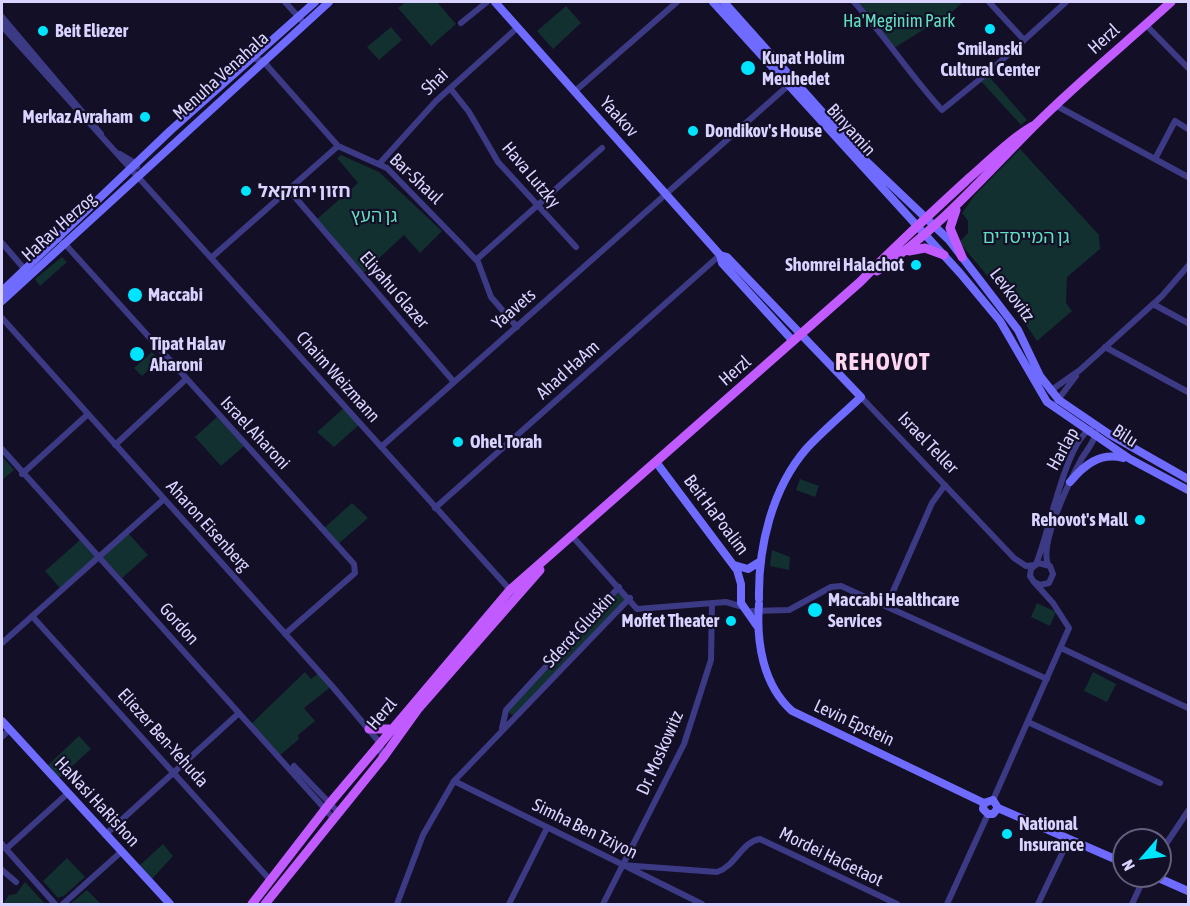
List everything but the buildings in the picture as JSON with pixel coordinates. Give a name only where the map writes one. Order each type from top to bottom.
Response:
[{"type":"main road","name":"Herzl","points":[[860,282],[904,253],[935,226],[1055,105],[1171,2]]},
{"type":"main road","name":"Herzl","points":[[252,904],[327,806],[391,729],[513,593],[572,536],[860,282],[916,226],[1020,134],[1033,126]]},
{"type":"main road","points":[[962,257],[950,233],[950,223],[967,196]]},
{"type":"main road","points":[[904,253],[925,248],[944,255]]},
{"type":"main road","name":"Herzl","points":[[265,904],[382,759],[418,709],[513,593]]},
{"type":"main road","points":[[369,729],[391,729]]},
{"type":"street","points":[[285,2],[301,19]]},
{"type":"street","name":"Menuha Venahala","points":[[138,177],[263,61],[315,2]]},
{"type":"street","name":"Menuha Venahala","points":[[134,167],[252,58],[301,19],[328,2]]},
{"type":"street","points":[[461,23],[487,2]]},
{"type":"street","name":"Yaakov","points":[[495,2],[720,255],[727,257],[797,339]]},
{"type":"street","points":[[574,92],[677,2]]},
{"type":"street","name":"Binyamin","points":[[713,2],[866,161],[927,217]]},
{"type":"street","name":"Binyamin","points":[[724,2],[916,226]]},
{"type":"street","points":[[854,2],[894,48],[899,61],[942,110],[1066,2]]},
{"type":"street","points":[[989,2],[1024,40]]},
{"type":"street","points":[[2,17],[109,144]]},
{"type":"street","points":[[1146,25],[1188,68]]},
{"type":"street","points":[[2,26],[109,144]]},
{"type":"street","name":"Shai","points":[[380,163],[450,88],[517,28]]},
{"type":"street","points":[[252,58],[263,61]]},
{"type":"street","name":"Bar-Shaul","points":[[263,61],[338,146],[380,163],[397,177],[476,260]]},
{"type":"street","name":"Yaavets","points":[[381,447],[792,82]]},
{"type":"street","name":"Hava Lutzky","points":[[450,88],[469,112],[498,162],[536,207],[576,248]]},
{"type":"street","points":[[1055,105],[1188,177]]},
{"type":"street","points":[[1155,159],[1175,122],[1188,129]]},
{"type":"street","name":"Chaim Weizmann","points":[[109,144],[134,167],[138,177],[513,593]]},
{"type":"street","points":[[211,258],[338,146]]},
{"type":"street","points":[[516,327],[491,297],[476,260],[602,148]]},
{"type":"street","name":"HaRav Herzog","points":[[2,301],[56,242],[134,167]]},
{"type":"street","name":"HaRav Herzog","points":[[2,291],[66,244],[138,177]]},
{"type":"street","name":"Eliyahu Glazer","points":[[288,189],[454,382]]},
{"type":"street","name":"Levkovitz","points":[[927,217],[962,257],[1018,330],[1040,376],[1059,400]]},
{"type":"street","name":"Levkovitz","points":[[916,226],[1000,321],[1047,402]]},
{"type":"street","points":[[56,242],[66,244]]},
{"type":"street","points":[[2,243],[27,272]]},
{"type":"street","name":"Israel Aharoni","points":[[66,244],[185,380],[354,564],[356,570],[285,634]]},
{"type":"street","name":"Ahad HaAm","points":[[435,508],[720,255]]},
{"type":"street","points":[[1050,391],[1080,370],[1154,304],[1188,266]]},
{"type":"street","points":[[1154,304],[1188,323]]},
{"type":"street","name":"Aharon Eisenberg","points":[[2,318],[380,743]]},
{"type":"street","name":"Israel Teller","points":[[797,339],[861,397],[1014,558],[1026,566],[1035,565]]},
{"type":"street","points":[[1105,347],[1188,393]]},
{"type":"street","points":[[1047,402],[1059,400],[1080,370]]},
{"type":"street","points":[[115,445],[185,380]]},
{"type":"street","points":[[753,607],[766,533],[791,472],[806,450],[861,397]]},
{"type":"street","name":"Bilu","points":[[1059,400],[1097,427],[1188,479]]},
{"type":"street","name":"Bilu","points":[[1047,402],[1130,459],[1188,490]]},
{"type":"street","points":[[22,474],[87,415]]},
{"type":"street","name":"Harlap","points":[[1035,565],[1061,483],[1087,430],[1097,427],[1096,437],[1070,482],[1048,544],[1046,557],[1048,565]]},
{"type":"street","name":"Gordon","points":[[2,450],[239,713],[327,806]]},
{"type":"street","points":[[1070,482],[1084,467],[1099,458],[1112,455],[1130,459]]},
{"type":"street","name":"Beit HaPoalim","points":[[656,462],[732,562],[740,577],[740,592],[753,607]]},
{"type":"street","points":[[886,605],[932,503],[945,485]]},
{"type":"street","points":[[2,644],[164,499]]},
{"type":"street","points":[[572,536],[630,598]]},
{"type":"street","points":[[732,562],[748,569],[761,561]]},
{"type":"street","points":[[947,904],[988,814],[993,814],[992,804],[1069,625],[1034,582],[1030,573],[1035,565],[1048,565],[1053,572],[1048,589],[1053,603]]},
{"type":"street","points":[[1034,582],[1043,585],[1051,580]]},
{"type":"street","points":[[753,607],[781,611],[797,607],[838,585],[1047,679]]},
{"type":"street","name":"Sderot Gluskin","points":[[502,728],[506,710],[618,587]]},
{"type":"street","points":[[740,592],[751,588],[753,607]]},
{"type":"street","name":"Sderot Gluskin","points":[[726,602],[740,592]]},
{"type":"street","name":"Sderot Gluskin","points":[[397,904],[423,836],[454,781],[502,728],[516,719],[630,598],[636,609],[726,602],[753,607]]},
{"type":"street","name":"Dr. Moskowitz","points":[[603,904],[684,744],[711,660],[712,603]]},
{"type":"street","name":"Levin Epstein","points":[[753,607],[768,677],[778,696],[792,711],[1068,841],[1112,858]]},
{"type":"street","name":"Eliezer Ben-Yehuda","points":[[33,616],[271,881]]},
{"type":"street","points":[[1061,648],[1188,708]]},
{"type":"street","points":[[105,835],[239,713]]},
{"type":"street","name":"HaNasi HaRishon","points":[[2,721],[170,904]]},
{"type":"street","points":[[1028,722],[1160,783]]},
{"type":"street","points":[[2,737],[9,730]]},
{"type":"street","points":[[380,743],[382,759]]},
{"type":"street","points":[[292,768],[300,759]]},
{"type":"street","name":"Simha Ben Tziyon","points":[[454,781],[702,904]]},
{"type":"street","points":[[55,904],[4,847],[67,794]]},
{"type":"street","points":[[327,806],[337,816]]},
{"type":"street","points":[[1172,835],[1188,811]]},
{"type":"street","points":[[508,904],[547,828]]},
{"type":"street","name":"Mordei HaGetaot","points":[[622,865],[717,872],[727,868],[751,843],[760,839],[897,904]]},
{"type":"street","points":[[1038,904],[1068,841]]},
{"type":"street","points":[[63,904],[121,852]]},
{"type":"street","points":[[2,870],[16,882]]},
{"type":"street","points":[[1172,884],[1188,891]]},
{"type":"street","points":[[1132,904],[1139,888]]},
{"type":"green space","points":[[406,2],[437,2],[456,24],[431,46],[398,8]]},
{"type":"green space","name":"Ha'Meginim Park","points":[[855,2],[963,2],[952,12],[894,48]]},
{"type":"green space","points":[[566,6],[581,23],[553,49],[537,31]]},
{"type":"green space","points":[[391,27],[402,40],[379,60],[367,47]]},
{"type":"green space","points":[[986,73],[1027,120],[1021,125],[979,79]]},
{"type":"green space","name":"גן המייסדים","points":[[1020,149],[1099,235],[1100,249],[1067,277],[1066,303],[1072,311],[1037,341],[1016,310],[959,242],[968,233],[968,221],[962,213],[974,196]]},
{"type":"green space","name":"גן העץ","points":[[341,155],[379,172],[442,231],[420,253],[404,235],[363,273],[317,219],[358,183],[337,158]]},
{"type":"green space","points":[[62,257],[67,262],[40,286],[35,279]]},
{"type":"green space","points":[[152,352],[159,360],[142,376],[134,368]]},
{"type":"green space","points":[[345,407],[360,424],[334,447],[317,432]]},
{"type":"green space","points":[[217,417],[244,446],[221,466],[195,437]]},
{"type":"green space","points":[[2,456],[14,470],[2,480]]},
{"type":"green space","points":[[800,479],[819,486],[815,497],[796,490]]},
{"type":"green space","points":[[352,503],[368,518],[337,545],[323,529]]},
{"type":"green space","points":[[128,533],[148,555],[122,578],[102,556]]},
{"type":"green space","points":[[80,540],[95,557],[60,588],[45,571]]},
{"type":"green space","points":[[772,550],[790,557],[789,570],[770,566]]},
{"type":"green space","points":[[620,589],[628,597],[516,718],[507,711]]},
{"type":"green space","points":[[1037,603],[1056,612],[1050,626],[1031,617]]},
{"type":"green space","points":[[305,672],[311,679],[320,672],[332,686],[304,708],[315,721],[298,735],[299,739],[278,757],[250,725]]},
{"type":"green space","points":[[1093,672],[1116,684],[1107,702],[1084,691]]},
{"type":"green space","points":[[79,736],[91,749],[58,779],[46,767]]},
{"type":"green space","points":[[163,844],[173,856],[152,879],[139,866]]},
{"type":"green space","points":[[67,858],[85,877],[65,895],[58,898],[43,881]]},
{"type":"green space","points":[[25,882],[45,904],[3,904],[9,895],[16,894]]},
{"type":"green space","points":[[87,890],[101,904],[70,904]]},
{"type":"place","name":"Smilanski Cultural Center","points":[[990,29]]},
{"type":"place","name":"Beit Eliezer","points":[[43,31]]},
{"type":"place","name":"Kupat Holim Meuhedet","points":[[748,68]]},
{"type":"place","name":"Merkaz Avraham","points":[[145,117]]},
{"type":"place","name":"Dondikov's House","points":[[693,131]]},
{"type":"place","name":"חזון יחזקאל","points":[[246,191]]},
{"type":"place","name":"Shomrei Halachot","points":[[916,265]]},
{"type":"place","name":"Maccabi","points":[[135,295]]},
{"type":"place","name":"Tipat Halav Aharoni","points":[[137,354]]},
{"type":"place","name":"Ohel Torah","points":[[458,442]]},
{"type":"place","name":"Rehovot's Mall","points":[[1140,520]]},
{"type":"place","name":"Maccabi Healthcare Services","points":[[815,610]]},
{"type":"place","name":"Moffet Theater","points":[[731,621]]},
{"type":"place","name":"National Insurance","points":[[1007,834]]},
{"type":"district","name":"REHOVOT","points":[[883,362]]}]
